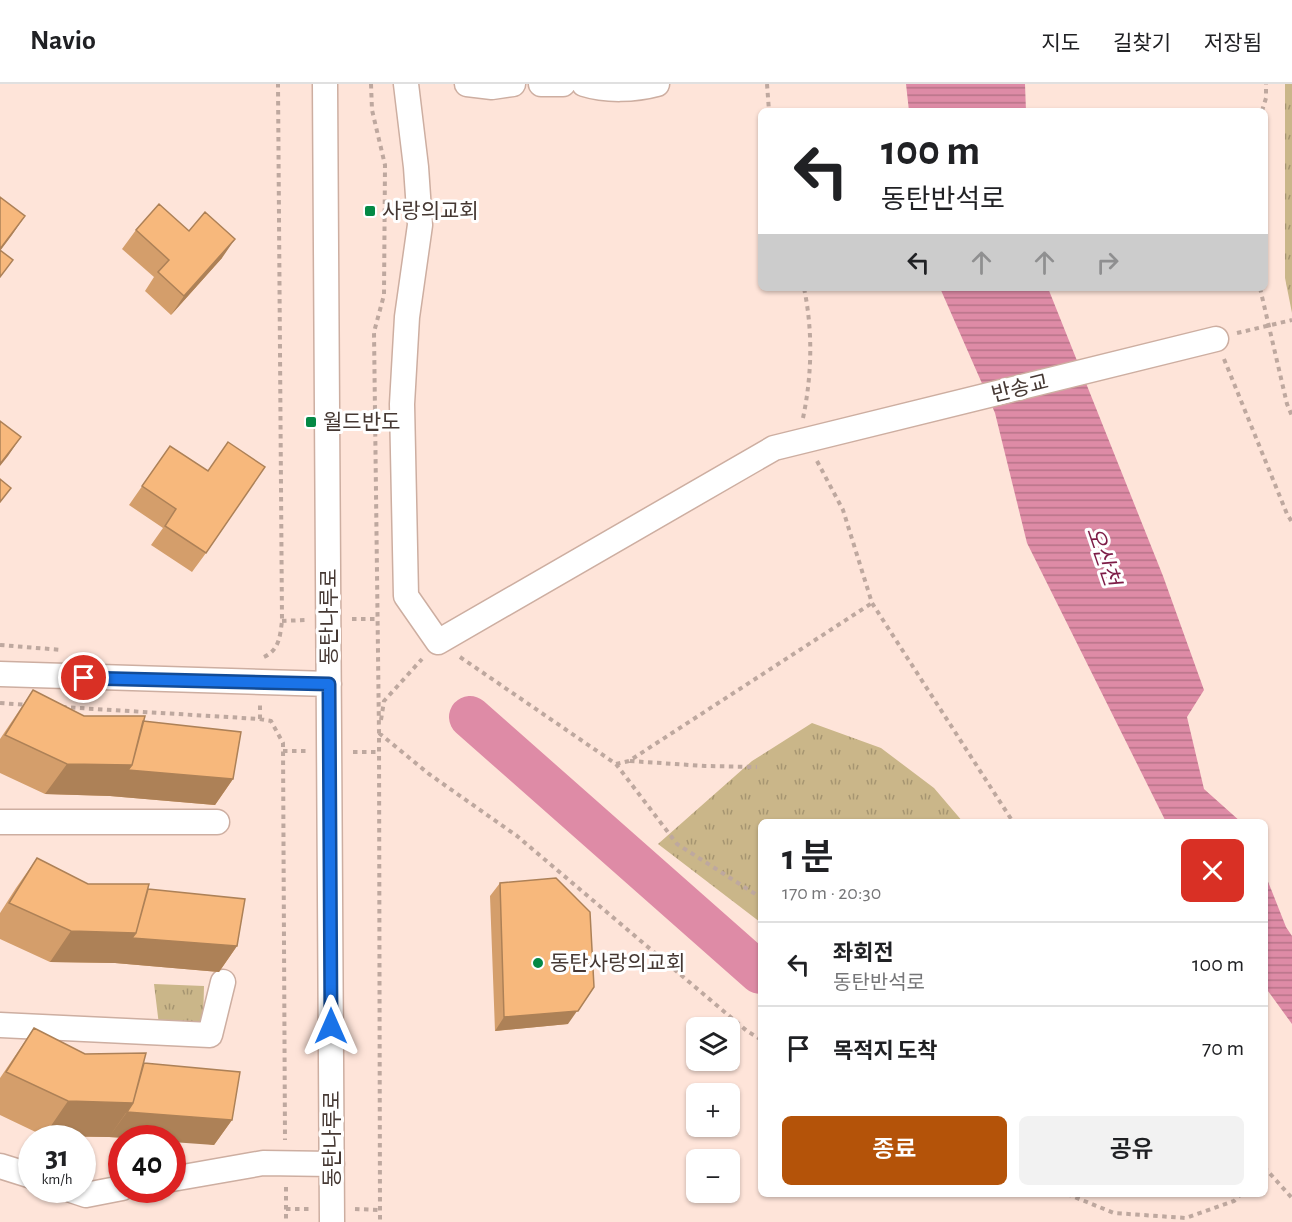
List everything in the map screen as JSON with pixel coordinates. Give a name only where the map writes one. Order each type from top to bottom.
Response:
[{"type":"street","name":"동탄나루로","points":[[325,84],[332,1222]]},
{"type":"street","points":[[406,84],[420,225],[407,317],[402,404],[406,596],[438,642]]},
{"type":"street","points":[[467,84],[492,87],[513,84]]},
{"type":"street","points":[[540,84],[563,84]]},
{"type":"street","points":[[584,84],[596,88],[629,88],[657,84]]},
{"type":"street","name":"반송교","points":[[438,642],[774,447],[811,434],[1216,339]]},
{"type":"street","points":[[0,674],[329,684]]},
{"type":"street","points":[[0,822],[217,822]]},
{"type":"street","points":[[0,1025],[210,1035],[223,982]]},
{"type":"street","points":[[186,1177],[263,1163],[332,1164]]},
{"type":"street","points":[[0,1166],[18,1172]]},
{"type":"path","points":[[262,659],[272,653],[278,645],[282,621],[278,84]]},
{"type":"path","points":[[371,84],[372,110],[385,165],[384,295],[374,332],[379,733],[380,1222]]},
{"type":"path","points":[[767,84],[769,108]]},
{"type":"path","points":[[1263,108],[1266,98],[1266,84]]},
{"type":"path","points":[[805,291],[812,331],[808,398],[811,434],[823,474],[843,510],[872,603],[1011,819]]},
{"type":"path","points":[[1261,291],[1287,404],[1292,416]]},
{"type":"path","points":[[1292,320],[1216,339],[1292,522]]},
{"type":"path","points":[[629,761],[872,603]]},
{"type":"path","points":[[379,733],[384,701],[438,642],[616,764],[678,844],[758,896]]},
{"type":"path","points":[[0,645],[70,650]]},
{"type":"path","points":[[379,733],[429,774],[517,836],[747,1031],[758,1038]]},
{"type":"path","points":[[616,764],[629,761],[757,767]]},
{"type":"path","points":[[1268,1173],[1292,1198]]},
{"type":"path","points":[[1074,1197],[1114,1213],[1186,1218],[1234,1201],[1238,1197]]},
{"type":"path","points":[[286,1209],[286,1222]]},
{"type":"green space","points":[[1285,84],[1292,84],[1292,313],[1285,278]]},
{"type":"green space","points":[[812,723],[881,748],[934,788],[960,819],[758,819],[758,920],[658,844],[752,761]]},
{"type":"green space","points":[[154,984],[204,986],[203,1024],[159,1025]]},
{"type":"water","points":[[906,84],[1025,84],[1026,108],[909,108]]},
{"type":"water","name":"오산천","points":[[941,291],[1049,291],[1163,576],[1204,690],[1187,717],[1204,789],[1238,819],[1165,819],[1027,543],[995,413]]},
{"type":"water","points":[[1268,882],[1286,927],[1292,936],[1292,1024],[1268,991]]},
{"type":"building","points":[[0,197],[25,216],[0,249]]},
{"type":"building","points":[[159,204],[189,231],[205,212],[235,239],[184,296],[158,272],[169,260],[136,230]]},
{"type":"building","points":[[0,250],[13,260],[0,277]]},
{"type":"building","points":[[0,421],[21,437],[0,464]]},
{"type":"building","points":[[228,442],[265,467],[206,553],[165,526],[176,509],[142,486],[170,446],[208,471]]},
{"type":"building","points":[[0,479],[11,488],[0,502]]},
{"type":"building","points":[[33,690],[84,716],[145,716],[132,765],[67,764],[5,735]]},
{"type":"building","points":[[143,721],[241,732],[233,779],[128,770],[132,765]]},
{"type":"building","points":[[37,858],[88,884],[149,884],[136,933],[71,931],[9,903]]},
{"type":"building","name":"동탄사랑의교회","points":[[556,878],[590,912],[594,987],[578,1011],[504,1017],[500,883]]},
{"type":"building","points":[[148,889],[245,899],[237,946],[132,938],[136,933]]},
{"type":"building","points":[[34,1028],[85,1054],[146,1053],[133,1103],[68,1101],[6,1072]]},
{"type":"building","points":[[144,1063],[240,1072],[232,1120],[127,1112],[133,1103]]},
{"type":"waterway","points":[[470,717],[758,971]]},
{"type":"place","name":"사랑의교회","points":[[370,211]]},
{"type":"place","name":"월드반도","points":[[311,422]]},
{"type":"place","name":"동탄사랑의교회","points":[[538,963]]},
{"type":"route","points":[[84,678],[329,684],[331,1026]]}]
